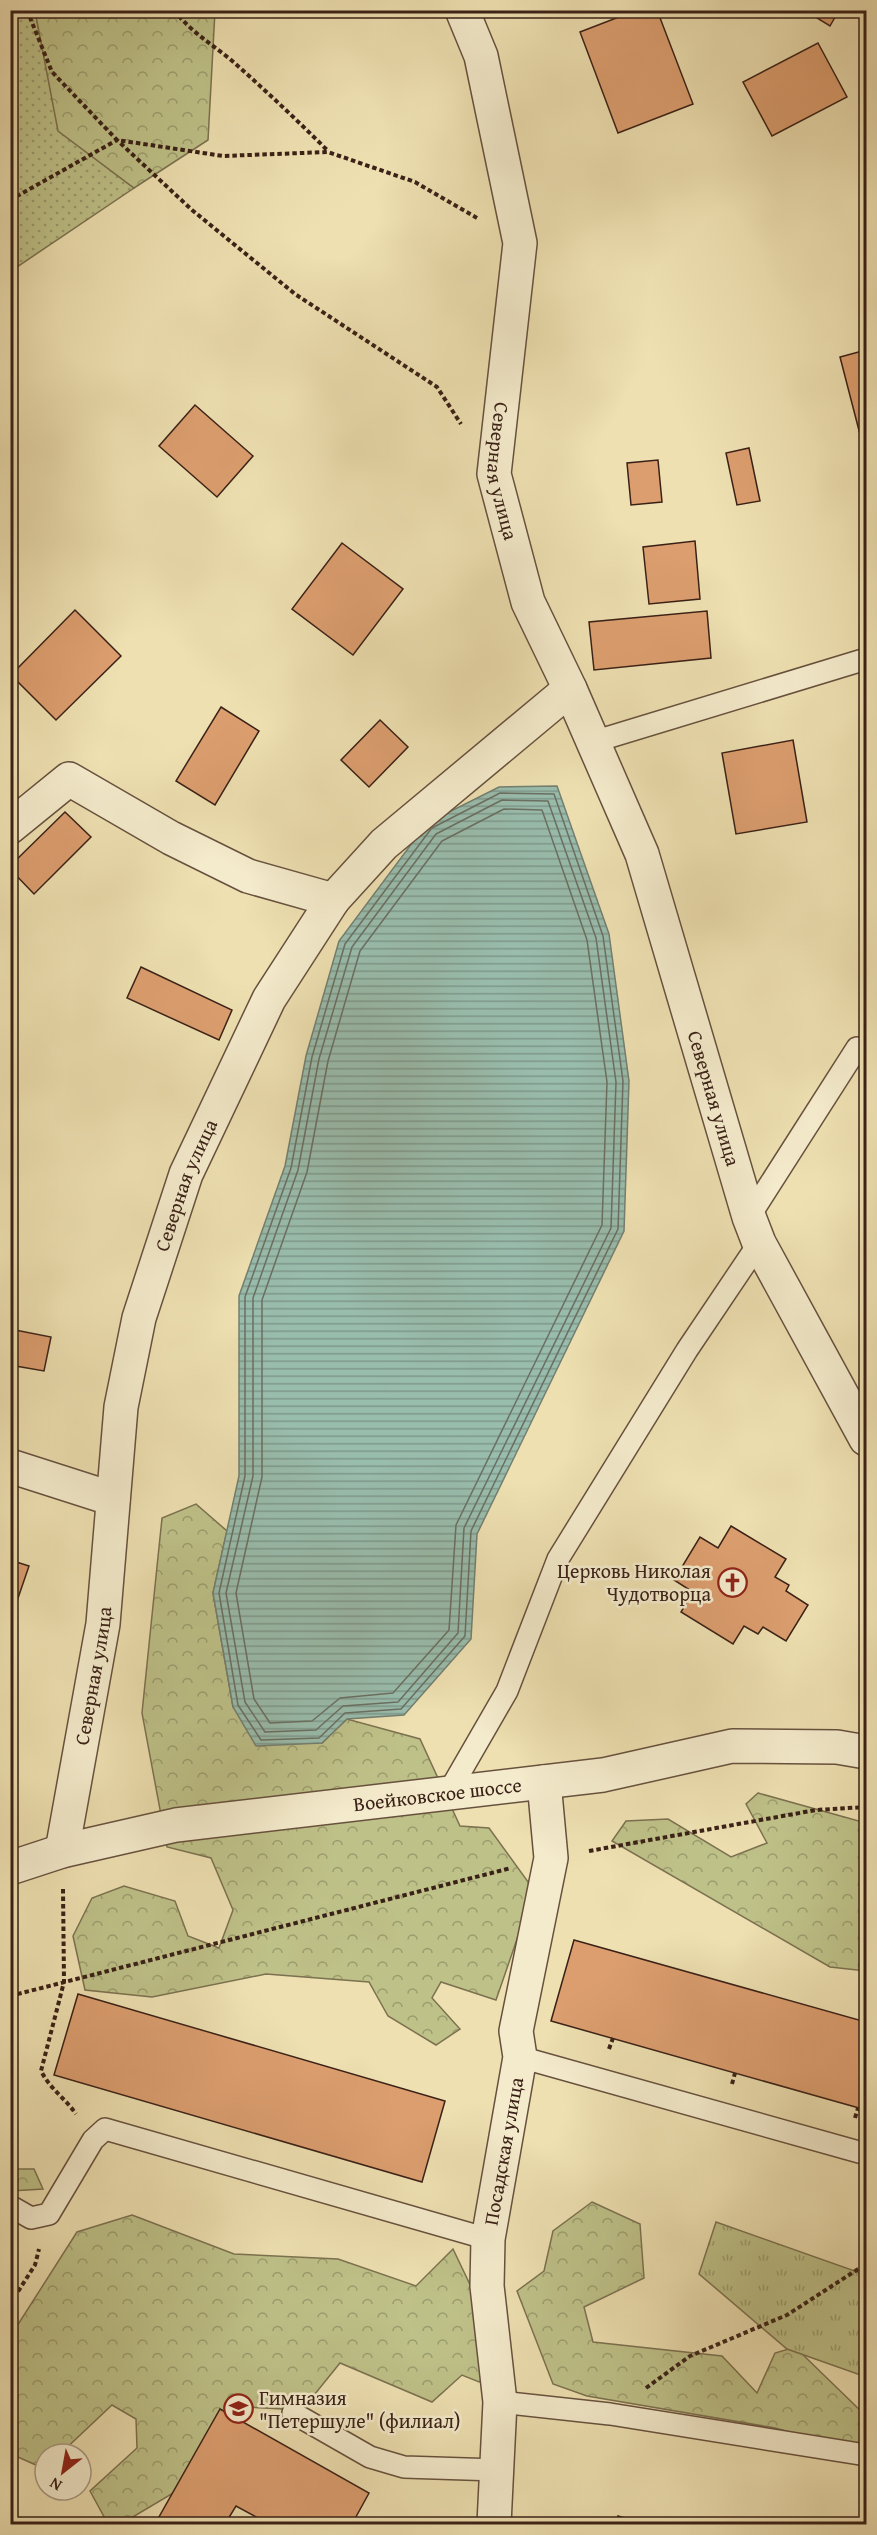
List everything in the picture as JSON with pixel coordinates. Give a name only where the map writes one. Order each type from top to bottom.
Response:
[{"type":"street","name":"Северная улица","points":[[462,10],[481,56],[520,243],[494,474],[528,602],[570,688],[642,854],[754,1230],[867,1439]]},
{"type":"street","name":"Северная улица","points":[[62,1851],[103,1624],[121,1407],[139,1318],[186,1174],[269,999],[333,900],[384,844],[570,688]]},
{"type":"street","points":[[10,827],[69,779],[171,838],[248,876],[333,900]]},
{"type":"street","points":[[10,1466],[113,1499]]},
{"type":"street","name":"Воейковское шоссе","points":[[10,1868],[62,1851],[176,1825],[603,1775],[732,1746],[837,1747],[867,1752]]},
{"type":"street","name":"Посадская улица","points":[[494,2524],[500,2402],[487,2286],[488,2240],[520,2057],[516,2031],[551,1858],[544,1782]]},
{"type":"lane","points":[[593,742],[867,659]]},
{"type":"lane","points":[[447,1795],[507,1691],[558,1559],[687,1350],[857,1048]]},
{"type":"lane","points":[[520,2057],[867,2154]]},
{"type":"lane","points":[[10,2206],[32,2218],[49,2214],[93,2140],[105,2129],[488,2240]]},
{"type":"lane","points":[[500,2402],[610,2414],[867,2456]]},
{"type":"lane","points":[[293,2413],[370,2457],[404,2467],[497,2470]]},
{"type":"path","points":[[27,10],[52,72],[117,140],[192,210],[295,294],[437,387],[462,426]]},
{"type":"path","points":[[174,10],[185,25],[228,58],[286,109],[328,152]]},
{"type":"path","points":[[10,200],[117,140],[223,156],[328,152],[415,182],[520,243]]},
{"type":"path","points":[[10,1996],[551,1858],[816,1810],[867,1807]]},
{"type":"path","points":[[62,1851],[64,1982],[40,2071],[50,2087],[67,2102],[93,2140]]},
{"type":"path","points":[[10,2304],[35,2265],[49,2214]]},
{"type":"path","points":[[610,2414],[690,2356],[787,2315],[867,2264]]},
{"type":"green space","points":[[11,11],[35,11],[59,131],[134,188],[11,271]]},
{"type":"green space","points":[[35,11],[215,11],[208,140],[134,188],[58,131]]},
{"type":"green space","points":[[196,1504],[227,1531],[213,1593],[233,1707],[322,1743],[347,1719],[420,1739],[460,1826],[489,1828],[534,1890],[496,2000],[441,1982],[432,1998],[460,2029],[436,2045],[388,2016],[369,1982],[266,1974],[152,1997],[85,1990],[73,1936],[92,1898],[124,1886],[175,1901],[188,1936],[219,1948],[233,1910],[211,1858],[167,1847],[142,1713],[162,1518]]},
{"type":"green space","points":[[758,1793],[866,1823],[866,1971],[830,1967],[612,1841],[626,1821],[668,1819],[731,1857],[767,1843],[746,1804]]},
{"type":"green space","points":[[11,2169],[34,2169],[43,2189],[11,2191]]},
{"type":"green space","points":[[592,2202],[640,2224],[644,2278],[584,2307],[593,2342],[722,2356],[757,2393],[775,2353],[795,2347],[866,2416],[866,2440],[851,2449],[775,2428],[587,2396],[553,2384],[517,2291],[544,2271],[553,2231]]},
{"type":"green space","name":"Гимназия \"Петершуле\" (филиал)","points":[[132,2215],[234,2254],[338,2259],[416,2286],[453,2249],[475,2295],[491,2372],[479,2382],[462,2375],[432,2402],[340,2363],[302,2410],[227,2406],[175,2492],[121,2524],[108,2524],[93,2496],[93,2488],[137,2448],[136,2419],[112,2405],[73,2442],[33,2442],[33,2464],[11,2454],[10,2337],[77,2232]]},
{"type":"green space","points":[[716,2222],[866,2275],[866,2377],[787,2349],[699,2274]]},
{"type":"water","points":[[557,786],[609,934],[629,1081],[624,1231],[477,1534],[471,1639],[404,1715],[347,1719],[322,1743],[256,1746],[233,1707],[213,1593],[239,1476],[239,1296],[285,1166],[306,1056],[339,941],[427,823],[499,787]]},
{"type":"building","points":[[637,10],[657,10],[693,104],[618,133],[580,32]]},
{"type":"building","points":[[804,10],[839,10],[830,26]]},
{"type":"building","points":[[818,43],[847,97],[772,136],[743,82]]},
{"type":"building","points":[[866,350],[866,446],[863,446],[840,357]]},
{"type":"building","points":[[195,405],[253,456],[217,497],[159,446]]},
{"type":"building","points":[[749,448],[760,501],[737,505],[726,453]]},
{"type":"building","points":[[658,460],[662,502],[631,505],[627,463]]},
{"type":"building","points":[[695,541],[700,599],[649,604],[643,547]]},
{"type":"building","points":[[342,543],[403,589],[353,655],[292,609]]},
{"type":"building","points":[[75,610],[121,656],[56,720],[11,675]]},
{"type":"building","points":[[707,611],[711,658],[594,670],[589,622]]},
{"type":"building","points":[[221,707],[259,731],[215,805],[176,781]]},
{"type":"building","points":[[380,720],[408,747],[369,787],[341,760]]},
{"type":"building","points":[[793,740],[807,822],[736,834],[722,753]]},
{"type":"building","points":[[65,812],[91,837],[34,894],[10,869],[10,866]]},
{"type":"building","points":[[141,967],[232,1010],[219,1040],[127,998]]},
{"type":"building","points":[[10,1329],[51,1337],[44,1371],[10,1365]]},
{"type":"building","name":"Церковь Николая Чудотворца","points":[[731,1526],[786,1559],[775,1577],[789,1585],[786,1591],[808,1605],[786,1641],[763,1627],[758,1634],[744,1626],[733,1644],[681,1612],[693,1592],[674,1580],[700,1537],[718,1548]]},
{"type":"building","points":[[10,1560],[29,1566],[17,1601],[10,1599]]},
{"type":"building","points":[[574,1940],[866,2022],[866,2110],[551,2021]]},
{"type":"building","points":[[78,1994],[445,2101],[422,2182],[54,2075]]},
{"type":"building","points":[[220,2409],[369,2493],[352,2524],[269,2524],[236,2506],[225,2524],[155,2524]]},
{"type":"building","points":[[618,2516],[647,2524],[616,2524]]},
{"type":"place","name":"Церковь Николая Чудотворца","points":[[732,1583]]},
{"type":"place","name":"Гимназия \"Петершуле\" (филиал)","points":[[238,2409]]}]
